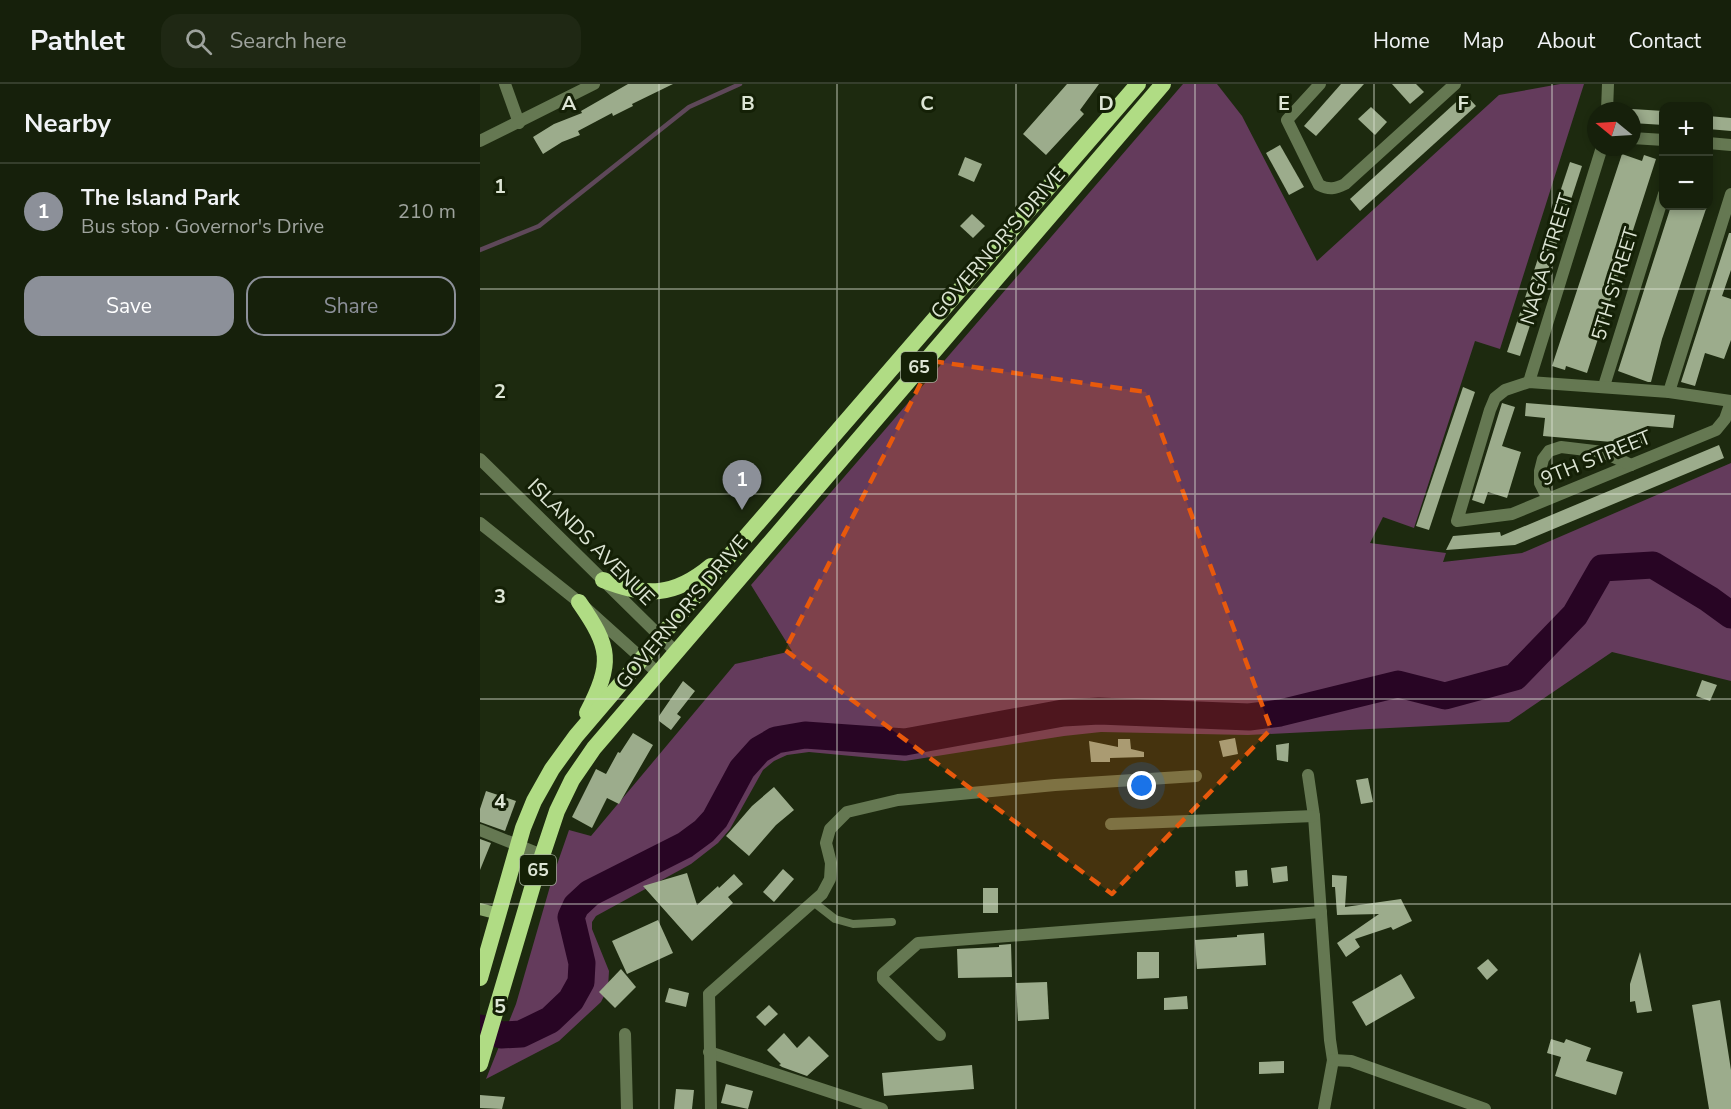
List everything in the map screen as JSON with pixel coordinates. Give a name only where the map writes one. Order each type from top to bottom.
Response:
[{"type":"highway","name":"GOVERNOR'S DRIVE","points":[[480,978],[483,954],[499,914],[518,846],[534,801],[552,769],[576,736],[1138,84]]},
{"type":"highway","name":"GOVERNOR'S DRIVE","points":[[480,1063],[557,811],[572,780],[594,748],[1163,84]]},
{"type":"highway","points":[[603,580],[633,591],[651,592],[674,589],[698,577],[744,539]]},
{"type":"highway","points":[[576,736],[603,677],[605,662],[600,633],[579,602]]},
{"type":"main road","points":[[480,909],[499,914]]},
{"type":"street","points":[[505,84],[519,123]]},
{"type":"street","points":[[480,141],[592,84]]},
{"type":"street","points":[[1320,84],[1287,120],[1319,184],[1326,188],[1336,189],[1345,184],[1455,84]]},
{"type":"street","points":[[1607,102],[1608,84]]},
{"type":"street","points":[[1641,139],[1659,140]]},
{"type":"street","points":[[1713,143],[1731,145]]},
{"type":"street","name":"NAGA STREET","points":[[1529,382],[1599,156]]},
{"type":"street","points":[[1669,392],[1731,194]]},
{"type":"street","name":"5TH STREET","points":[[1604,386],[1659,210]]},
{"type":"street","points":[[1529,382],[1669,392],[1731,401]]},
{"type":"street","name":"9TH STREET","points":[[1529,382],[1505,390],[1495,398],[1457,522],[1512,514],[1716,430],[1725,419],[1731,401]]},
{"type":"street","points":[[1548,500],[1540,483],[1540,471],[1543,459],[1549,451],[1561,447],[1603,452],[1631,465]]},
{"type":"street","name":"ISLANDS AVENUE","points":[[480,459],[675,651]]},
{"type":"street","points":[[480,523],[579,602],[658,673]]},
{"type":"street","points":[[1308,775],[1314,816],[1333,1060],[1324,1109]]},
{"type":"street","points":[[711,1109],[708,994],[822,894],[830,879],[831,863],[826,843],[830,828],[847,812],[898,800],[1055,785],[1196,776]]},
{"type":"street","points":[[1111,824],[1314,816]]},
{"type":"street","points":[[480,830],[543,855]]},
{"type":"street","points":[[940,1035],[883,978],[883,974],[918,943],[1321,912]]},
{"type":"street","points":[[625,1034],[627,1109]]},
{"type":"street","points":[[708,1052],[882,1109]]},
{"type":"street","points":[[1333,1060],[1351,1061],[1485,1109]]},
{"type":"lane","points":[[812,901],[835,919],[853,924],[892,922]]},
{"type":"highlighted area","points":[[932,361],[1146,392],[1271,729],[1112,894],[785,650]]},
{"type":"shaded area","points":[[1183,84],[1217,84],[1242,116],[1317,261],[1499,95],[1560,84],[1584,84],[1500,349],[1475,341],[1414,528],[1383,517],[1370,543],[1446,553],[1443,562],[1522,553],[1731,463],[1731,681],[1612,652],[1509,722],[1248,735],[1101,732],[905,761],[809,752],[787,755],[774,761],[763,770],[730,829],[718,843],[691,864],[596,916],[592,922],[592,929],[609,971],[608,988],[601,1002],[559,1041],[486,1079],[516,1004],[553,876],[569,830],[591,836],[735,664],[792,651],[751,585]]},
{"type":"building","points":[[628,84],[673,84],[613,116],[612,113],[578,131],[580,135],[562,142],[543,154],[533,137],[554,124],[582,113],[581,111]]},
{"type":"building","points":[[1067,84],[1099,84],[1080,110],[1084,114],[1046,155],[1023,134]]},
{"type":"building","points":[[1341,84],[1364,84],[1316,136],[1304,126]]},
{"type":"building","points":[[1392,84],[1416,84],[1424,92],[1410,104]]},
{"type":"building","points":[[1465,94],[1476,106],[1360,211],[1350,199]]},
{"type":"building","points":[[1371,107],[1387,122],[1375,135],[1358,119]]},
{"type":"building","points":[[1641,110],[1659,111],[1659,125],[1641,124]]},
{"type":"building","points":[[1713,116],[1731,118],[1731,131],[1713,129]]},
{"type":"building","points":[[1280,145],[1304,187],[1289,195],[1266,153]]},
{"type":"building","points":[[1644,155],[1656,159],[1587,373],[1566,366],[1565,370],[1552,366],[1621,156],[1642,161]]},
{"type":"building","points":[[965,157],[982,164],[974,182],[958,175]]},
{"type":"building","points":[[1570,162],[1582,166],[1520,356],[1507,352]]},
{"type":"building","points":[[1670,210],[1706,210],[1662,339],[1651,382],[1618,371]]},
{"type":"building","points":[[972,214],[985,226],[973,238],[960,226]]},
{"type":"building","points":[[1729,233],[1731,233],[1731,270],[1722,296],[1731,299],[1731,340],[1724,359],[1705,353],[1695,386],[1681,382]]},
{"type":"building","points":[[1463,387],[1475,392],[1429,530],[1416,526]]},
{"type":"building","points":[[1502,403],[1515,407],[1502,446],[1521,452],[1507,498],[1488,492],[1484,504],[1472,500]]},
{"type":"building","points":[[1526,403],[1675,415],[1673,428],[1647,426],[1646,445],[1543,436],[1545,418],[1525,416]]},
{"type":"building","points":[[1719,445],[1724,458],[1515,545],[1446,550],[1453,536],[1500,532],[1501,536]]},
{"type":"building","points":[[1702,680],[1717,685],[1710,701],[1696,696]]},
{"type":"building","points":[[683,681],[695,691],[677,714],[681,717],[671,730],[659,721],[659,716]]},
{"type":"building","points":[[633,733],[653,745],[619,804],[607,798],[592,828],[572,817],[596,769],[606,774],[618,752],[620,753]]},
{"type":"building","points":[[1235,738],[1238,754],[1223,757],[1219,741]]},
{"type":"building","points":[[1118,739],[1130,739],[1131,749],[1144,752],[1144,757],[1110,758],[1110,762],[1091,762],[1089,741],[1118,747]]},
{"type":"building","points":[[1289,743],[1288,762],[1277,760],[1276,745]]},
{"type":"building","points":[[1368,778],[1373,802],[1361,804],[1356,780]]},
{"type":"building","points":[[774,787],[794,810],[776,825],[749,856],[726,836],[752,806]]},
{"type":"building","points":[[486,791],[516,801],[505,831],[480,822],[480,809]]},
{"type":"building","points":[[480,839],[491,843],[480,870]]},
{"type":"building","points":[[1287,866],[1288,881],[1273,883],[1271,868]]},
{"type":"building","points":[[783,869],[794,879],[774,902],[763,892]]},
{"type":"building","points":[[1247,870],[1248,886],[1236,887],[1235,871]]},
{"type":"building","points":[[687,873],[697,905],[734,874],[743,884],[728,897],[733,903],[692,941],[643,886]]},
{"type":"building","points":[[1332,875],[1347,876],[1345,907],[1401,899],[1412,921],[1393,930],[1391,927],[1355,939],[1360,947],[1346,957],[1337,943],[1379,914],[1337,915]]},
{"type":"building","points":[[983,888],[998,888],[998,913],[983,913]]},
{"type":"building","points":[[658,920],[673,953],[627,974],[612,941]]},
{"type":"building","points":[[1264,933],[1266,965],[1197,969],[1195,940]]},
{"type":"building","points":[[1011,944],[1012,977],[958,978],[957,949],[999,947],[999,945]]},
{"type":"building","points":[[1137,952],[1159,952],[1159,978],[1137,979]]},
{"type":"building","points":[[1640,952],[1652,1011],[1637,1013],[1635,1001],[1630,1002],[1630,984]]},
{"type":"building","points":[[1488,959],[1498,970],[1487,980],[1477,968]]},
{"type":"building","points":[[621,969],[636,987],[615,1008],[599,992]]},
{"type":"building","points":[[1401,974],[1415,998],[1366,1026],[1352,1002]]},
{"type":"building","points":[[1047,982],[1049,1019],[1018,1021],[1016,983]]},
{"type":"building","points":[[669,988],[689,993],[686,1007],[665,1002]]},
{"type":"building","points":[[1187,996],[1188,1009],[1164,1010],[1164,998]]},
{"type":"building","points":[[1720,1000],[1731,1070],[1731,1109],[1709,1109],[1692,1005]]},
{"type":"building","points":[[769,1005],[778,1014],[765,1026],[756,1017]]},
{"type":"building","points":[[784,1033],[797,1048],[809,1036],[829,1056],[807,1076],[782,1067],[767,1050]]},
{"type":"building","points":[[1551,1039],[1564,1043],[1566,1039],[1591,1048],[1586,1061],[1623,1072],[1616,1095],[1555,1076],[1561,1057],[1547,1053]]},
{"type":"building","points":[[1284,1061],[1284,1073],[1259,1074],[1259,1062]]},
{"type":"building","points":[[972,1065],[974,1089],[884,1096],[882,1073]]},
{"type":"building","points":[[726,1084],[753,1091],[748,1109],[721,1103]]},
{"type":"building","points":[[676,1089],[694,1090],[692,1109],[674,1109]]},
{"type":"building","points":[[480,1095],[505,1097],[502,1109],[480,1108]]},
{"type":"waterway","points":[[480,250],[539,226],[689,107],[740,84]]},
{"type":"waterway","points":[[480,1028],[501,1035],[521,1034],[550,1020],[571,1000],[581,982],[582,963],[571,917],[576,906],[590,893],[685,845],[704,831],[715,819],[742,769],[759,750],[776,740],[805,735],[905,742],[1063,713],[1099,711],[1249,717],[1280,713],[1398,684],[1445,696],[1515,677],[1575,615],[1602,568],[1653,565],[1731,615]]},
{"type":"place","name":"The Island Park","points":[[742,510]]}]
